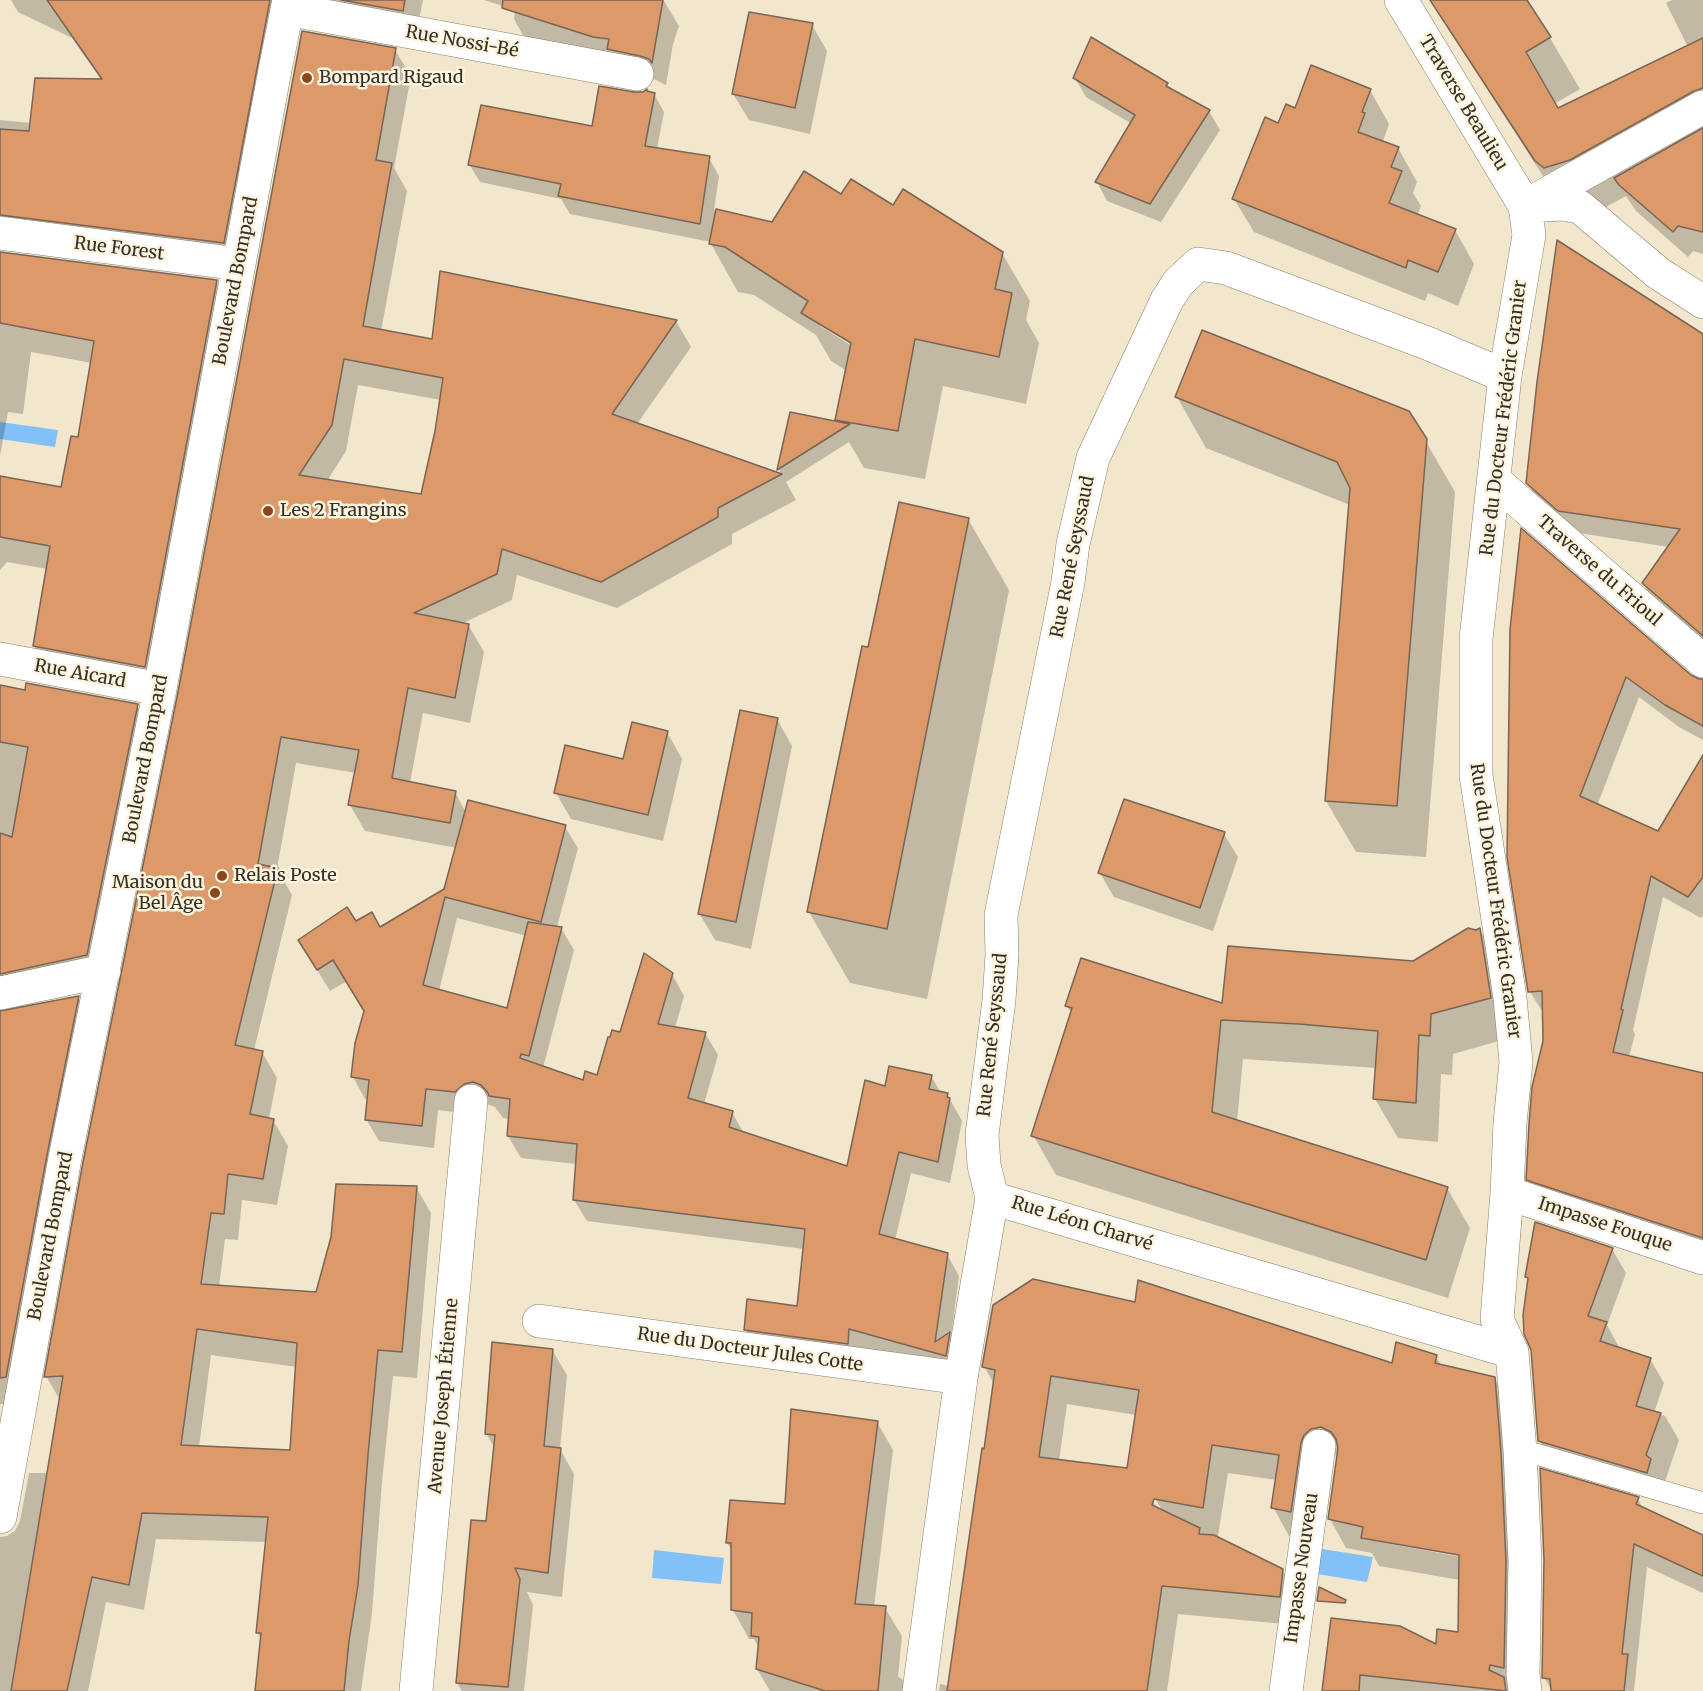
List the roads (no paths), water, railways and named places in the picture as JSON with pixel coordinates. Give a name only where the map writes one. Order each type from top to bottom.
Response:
[{"type":"street","name":"Traverse Beaulieu","points":[[1401,0],[1525,206]]},
{"type":"street","name":"Rue Nossi-Bé","points":[[288,5],[637,74]]},
{"type":"street","name":"Boulevard Bompard","points":[[0,1517],[65,1158],[160,688],[288,5]]},
{"type":"street","points":[[1525,206],[1703,107]]},
{"type":"street","points":[[1525,206],[1563,204],[1580,207],[1658,273],[1703,302]]},
{"type":"street","name":"Rue du Docteur Frédéric Granier","points":[[1525,206],[1529,235],[1506,376],[1476,639],[1476,775],[1510,998],[1516,1062],[1497,1319],[1512,1352],[1520,1451],[1525,1560],[1523,1674],[1525,1691]]},
{"type":"street","name":"Rue Forest","points":[[0,233],[239,264]]},
{"type":"street","name":"Rue René Seyssaud","points":[[992,1198],[984,1165],[982,1135],[999,1000],[1002,955],[1001,915],[1068,582],[1073,544],[1094,458],[1167,300],[1178,283],[1198,264],[1226,268],[1506,376]]},
{"type":"street","name":"Traverse du Frioul","points":[[1494,480],[1703,661]]},
{"type":"street","name":"Rue Aicard","points":[[0,659],[160,688]]},
{"type":"street","points":[[0,993],[104,971]]},
{"type":"street","name":"Avenue Joseph Étienne","points":[[416,1691],[471,1101]]},
{"type":"street","name":"Impasse Fouque","points":[[1508,1193],[1703,1258]]},
{"type":"street","name":"Rue Léon Charvé","points":[[919,1691],[961,1378],[992,1198],[1512,1352]]},
{"type":"street","name":"Rue du Docteur Jules Cotte","points":[[538,1321],[961,1378]]},
{"type":"street","name":"Impasse Nouveau","points":[[1286,1691],[1319,1446]]},
{"type":"lane","points":[[1520,1451],[1703,1503]]},
{"type":"water","points":[[0,422],[58,430],[55,447],[0,439]]},
{"type":"water","points":[[1322,1549],[1373,1557],[1367,1582],[1317,1574]]},
{"type":"water","points":[[654,1550],[724,1558],[721,1584],[652,1578]]},
{"type":"place","name":"Bompard Rigaud","points":[[307,78]]},
{"type":"place","name":"Les 2 Frangins","points":[[268,511]]},
{"type":"place","name":"Relais Poste","points":[[222,876]]},
{"type":"place","name":"Maison du Bel Âge","points":[[215,893]]}]
